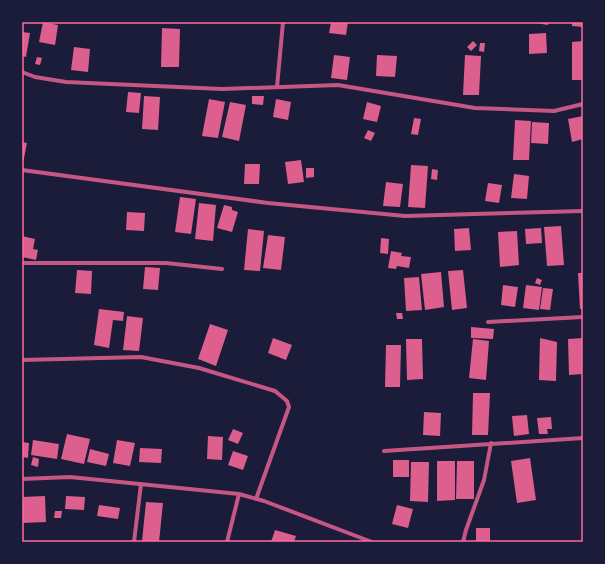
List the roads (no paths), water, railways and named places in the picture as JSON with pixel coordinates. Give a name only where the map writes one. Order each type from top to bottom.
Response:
[{"type":"street","points":[[277,87],[283,22]]},
{"type":"street","points":[[22,72],[36,77],[66,82],[222,89],[338,85],[475,108],[554,111],[583,104]]},
{"type":"street","points":[[22,170],[261,202],[405,216],[583,211]]},
{"type":"street","points":[[22,263],[166,263],[222,269]]},
{"type":"street","points":[[488,322],[583,317]]},
{"type":"street","points":[[22,360],[141,357],[199,368],[275,391],[287,401],[289,407],[256,499]]},
{"type":"street","points":[[384,450],[583,438]]},
{"type":"street","points":[[463,542],[484,480],[491,443]]},
{"type":"street","points":[[22,479],[70,477],[239,494],[372,542]]},
{"type":"street","points":[[134,542],[141,484]]},
{"type":"street","points":[[227,542],[239,494]]}]
